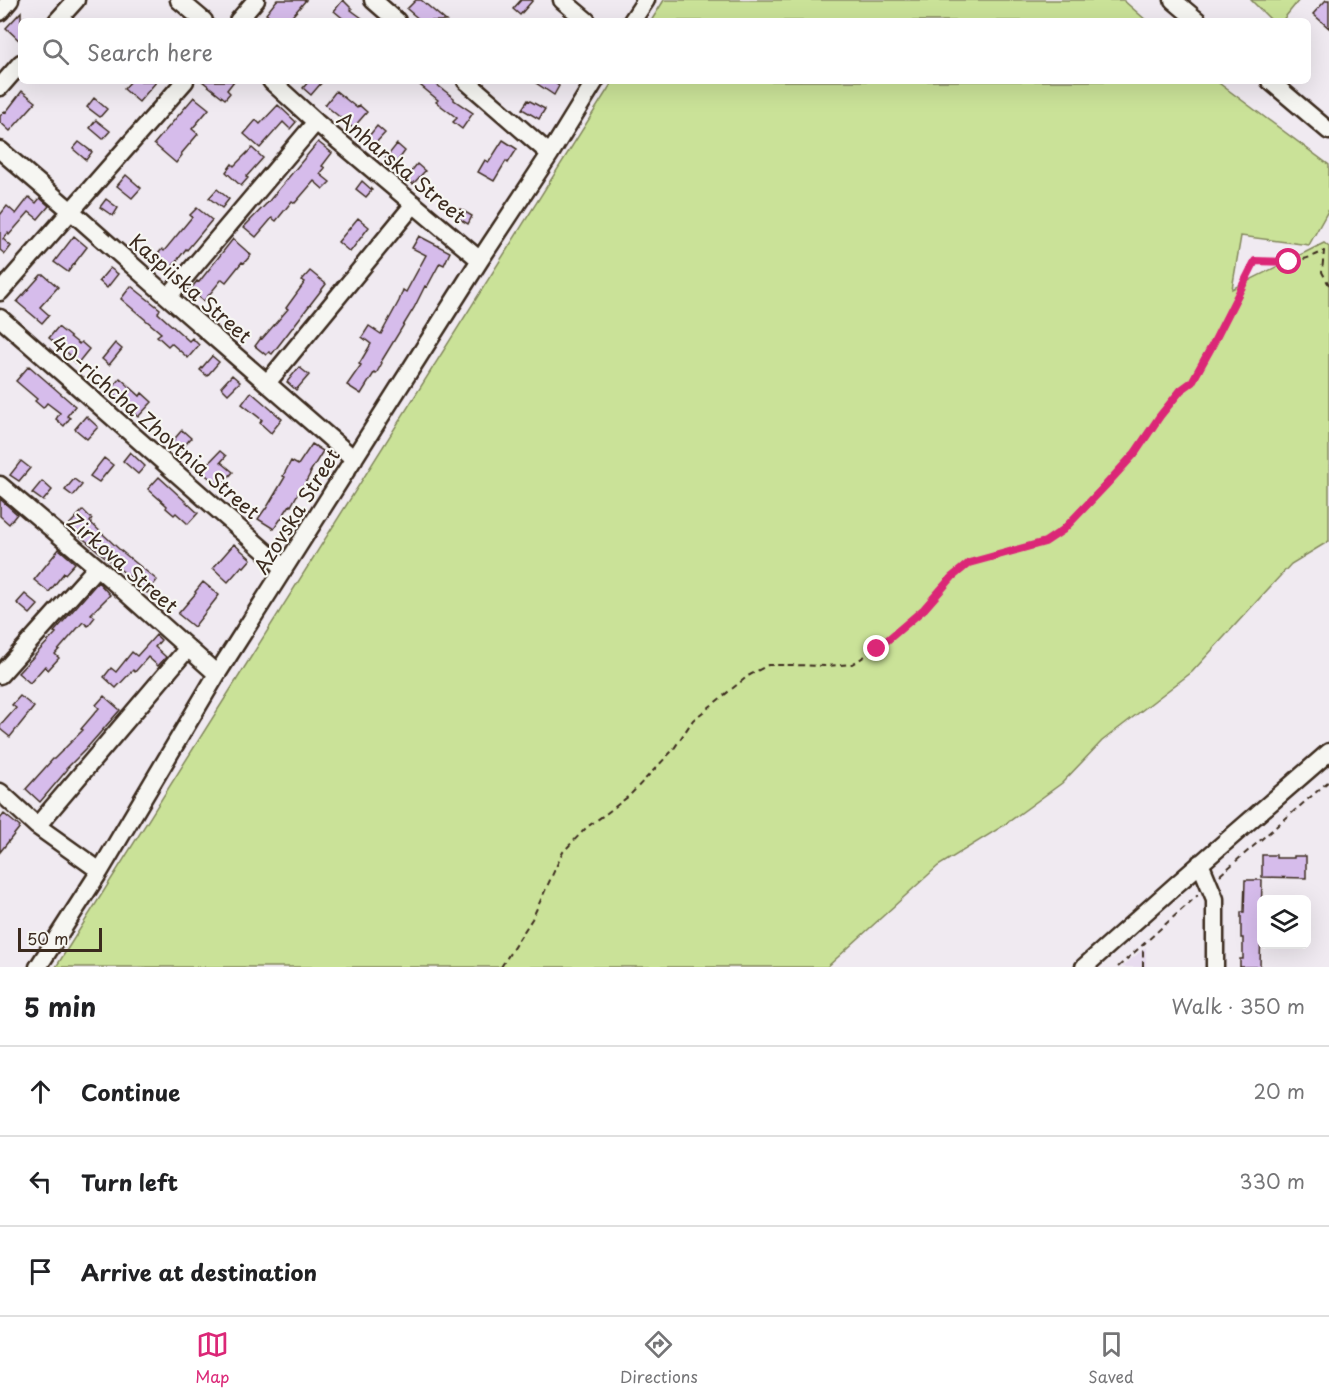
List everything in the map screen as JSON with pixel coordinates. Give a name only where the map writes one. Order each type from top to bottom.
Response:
[{"type":"street","points":[[0,12],[10,0]]},
{"type":"street","points":[[60,18],[76,0]]},
{"type":"street","points":[[179,0],[200,18]]},
{"type":"street","points":[[241,18],[256,0]]},
{"type":"street","points":[[373,0],[394,18]]},
{"type":"street","points":[[562,0],[583,18]]},
{"type":"street","points":[[634,18],[646,0]]},
{"type":"street","points":[[1173,0],[1194,18]]},
{"type":"street","points":[[0,87],[18,66]]},
{"type":"street","points":[[0,292],[182,84]]},
{"type":"street","name":"Anharska Street","points":[[274,84],[480,260]]},
{"type":"street","points":[[469,84],[550,154]]},
{"type":"street","name":"Azovska Street","points":[[39,967],[100,872],[217,674],[593,84]]},
{"type":"street","points":[[1274,84],[1329,131]]},
{"type":"street","points":[[168,297],[316,122]]},
{"type":"street","name":"Kaspiiska Street","points":[[0,150],[354,459]]},
{"type":"street","points":[[267,383],[414,204]]},
{"type":"street","name":"40-richcha Zhovtnia Street","points":[[0,318],[284,568]]},
{"type":"street","name":"Zirkova Street","points":[[0,485],[97,567],[217,674]]},
{"type":"street","points":[[0,675],[97,567]]},
{"type":"street","points":[[37,826],[188,648]]},
{"type":"street","points":[[1084,967],[1329,752]]},
{"type":"street","points":[[0,792],[37,826],[100,872]]},
{"type":"street","points":[[1200,863],[1215,899],[1215,967]]},
{"type":"path","points":[[501,967],[532,919],[563,852],[587,827],[629,796],[673,750],[693,720],[748,676],[768,665],[852,664],[877,649],[924,609],[952,577],[969,563],[1045,542],[1063,530],[1130,458],[1181,390],[1192,382],[1255,261],[1289,262],[1309,259],[1324,251],[1322,272],[1329,285]]},
{"type":"path","points":[[1118,967],[1329,781]]},
{"type":"path","points":[[1143,945],[1143,967]]},
{"type":"shaded area","points":[[1146,947],[1146,967],[1122,967]]},
{"type":"green space","points":[[664,0],[1123,0],[1144,18],[653,18]]},
{"type":"green space","points":[[1251,0],[1299,0],[1284,18],[1269,18]]},
{"type":"green space","points":[[611,84],[1220,84],[1329,165],[1329,209],[1309,245],[1241,236],[1232,289],[1324,243],[1329,247],[1329,541],[1291,564],[1192,672],[1102,741],[1062,783],[1003,826],[938,866],[827,967],[56,967]]},
{"type":"building","points":[[277,0],[306,0],[291,18],[272,18],[266,14]]},
{"type":"building","points":[[343,0],[362,18],[342,18],[334,11]]},
{"type":"building","points":[[416,0],[421,0],[442,18],[418,18],[407,9]]},
{"type":"building","points":[[521,0],[533,0],[520,15],[513,9]]},
{"type":"building","points":[[1326,0],[1329,0],[1329,28],[1313,14]]},
{"type":"building","points":[[21,12],[21,18],[18,18],[18,39],[6,28]]},
{"type":"building","points":[[128,84],[154,84],[139,102],[124,89]]},
{"type":"building","points":[[206,84],[232,84],[227,90],[230,93],[225,99]]},
{"type":"building","points":[[306,84],[320,84],[311,95],[303,88]]},
{"type":"building","points":[[419,84],[436,84],[473,113],[462,129],[453,122],[457,118],[436,102],[438,100]]},
{"type":"building","points":[[538,84],[556,84],[559,86],[554,95]]},
{"type":"building","points":[[22,91],[36,102],[10,131],[0,122],[0,116],[6,112]]},
{"type":"building","points":[[336,91],[357,108],[359,105],[367,112],[353,128],[325,105]]},
{"type":"building","points":[[194,97],[209,109],[192,129],[198,134],[176,163],[154,144]]},
{"type":"building","points":[[94,98],[107,109],[100,117],[87,107]]},
{"type":"building","points":[[528,100],[545,109],[539,119],[522,109]]},
{"type":"building","points":[[278,105],[296,122],[290,129],[283,122],[260,148],[244,134],[256,120],[260,124]]},
{"type":"building","points":[[96,120],[110,131],[103,139],[90,128]]},
{"type":"building","points":[[377,126],[385,133],[372,147],[365,141]]},
{"type":"building","points":[[503,140],[517,149],[508,163],[506,161],[494,181],[478,172],[485,160],[489,162]]},
{"type":"building","points":[[79,142],[92,152],[86,160],[73,149]]},
{"type":"building","points":[[318,142],[332,153],[322,166],[325,168],[320,174],[330,182],[323,189],[314,181],[295,203],[292,201],[276,221],[272,218],[256,237],[244,227]]},
{"type":"building","points":[[397,144],[405,151],[394,166],[385,159]]},
{"type":"building","points":[[252,148],[263,158],[241,186],[226,172],[232,164],[234,166]]},
{"type":"building","points":[[417,164],[425,171],[413,184],[406,178]]},
{"type":"building","points":[[126,175],[141,188],[132,198],[117,186]]},
{"type":"building","points":[[362,181],[372,190],[366,197],[356,189]]},
{"type":"building","points":[[217,189],[229,199],[222,208],[209,198]]},
{"type":"building","points":[[29,197],[36,203],[40,198],[49,206],[38,219],[29,212],[9,235],[8,233],[3,239],[11,246],[5,254],[0,250],[0,215],[7,206],[16,214]]},
{"type":"building","points":[[106,199],[118,208],[113,216],[100,207]]},
{"type":"building","points":[[197,208],[212,220],[169,271],[154,259],[162,249],[164,251]]},
{"type":"building","points":[[460,209],[472,216],[468,224],[456,217]]},
{"type":"building","points":[[358,218],[369,227],[350,252],[338,242]]},
{"type":"building","points":[[74,236],[87,247],[68,272],[54,262]]},
{"type":"building","points":[[419,236],[450,252],[444,265],[440,263],[427,287],[425,286],[376,374],[374,373],[361,394],[347,385],[361,365],[359,364],[371,344],[362,337],[369,326],[381,334],[403,290],[406,292],[426,255],[412,248]]},
{"type":"building","points":[[233,239],[251,255],[244,263],[242,262],[226,282],[222,279],[204,301],[190,290]]},
{"type":"building","points":[[110,268],[118,274],[107,288],[99,281]]},
{"type":"building","points":[[310,271],[326,284],[272,354],[269,352],[266,355],[255,346],[288,309],[286,308],[305,282],[302,280]]},
{"type":"building","points":[[41,275],[58,287],[40,307],[49,315],[42,323],[17,302]]},
{"type":"building","points":[[131,286],[160,309],[158,313],[189,341],[192,338],[199,345],[188,358],[171,343],[168,346],[157,336],[161,333],[121,299]]},
{"type":"building","points":[[58,327],[89,349],[77,364],[69,357],[70,355],[49,338]]},
{"type":"building","points":[[115,343],[122,349],[109,365],[102,359]]},
{"type":"building","points":[[212,356],[219,362],[207,376],[200,370]]},
{"type":"building","points":[[29,366],[75,406],[67,416],[70,418],[64,426],[56,419],[60,413],[47,403],[43,408],[35,401],[37,399],[16,381]]},
{"type":"building","points":[[299,367],[309,375],[296,390],[287,382]]},
{"type":"building","points":[[232,375],[240,382],[228,394],[221,387]]},
{"type":"building","points":[[120,378],[140,396],[142,393],[152,402],[138,417],[109,391]]},
{"type":"building","points":[[251,392],[282,419],[271,433],[260,423],[262,420],[242,404]]},
{"type":"building","points":[[86,416],[98,427],[87,439],[75,429]]},
{"type":"building","points":[[182,430],[191,438],[180,451],[171,443]]},
{"type":"building","points":[[312,444],[323,451],[303,487],[274,529],[258,519],[285,477],[283,476],[291,461],[298,465]]},
{"type":"building","points":[[220,451],[226,456],[221,462],[233,472],[220,487],[201,471]]},
{"type":"building","points":[[130,452],[145,466],[138,474],[123,461]]},
{"type":"building","points":[[104,458],[113,465],[99,482],[90,476]]},
{"type":"building","points":[[21,461],[30,468],[19,481],[10,475]]},
{"type":"building","points":[[159,477],[198,513],[188,524],[176,513],[174,515],[166,508],[167,506],[148,489]]},
{"type":"building","points":[[74,479],[82,485],[73,496],[65,490]]},
{"type":"building","points":[[42,481],[52,490],[43,501],[32,493]]},
{"type":"building","points":[[0,499],[17,514],[9,524],[0,516]]},
{"type":"building","points":[[83,510],[92,519],[90,522],[157,580],[147,593],[68,526]]},
{"type":"building","points":[[234,544],[251,559],[228,582],[213,568]]},
{"type":"building","points":[[59,549],[75,563],[49,592],[34,580]]},
{"type":"building","points":[[98,582],[110,595],[91,614],[95,617],[88,626],[83,622],[55,654],[59,658],[48,670],[45,666],[30,683],[18,673],[56,633],[54,632]]},
{"type":"building","points":[[203,582],[219,595],[194,627],[178,614]]},
{"type":"building","points":[[25,594],[38,605],[30,614],[17,603]]},
{"type":"building","points":[[156,635],[161,640],[155,647],[166,657],[158,666],[148,657],[116,688],[104,677],[111,668],[116,672],[132,652],[137,656]]},
{"type":"building","points":[[20,696],[34,707],[10,737],[0,729],[0,726],[16,708],[12,705]]},
{"type":"building","points":[[104,696],[120,710],[66,769],[40,802],[26,789],[83,730],[81,729],[99,708],[96,705]]},
{"type":"building","points":[[4,814],[20,827],[0,852],[0,819]]},
{"type":"building","points":[[1262,855],[1276,855],[1276,858],[1306,856],[1306,878],[1262,877]]},
{"type":"building","points":[[1245,880],[1262,880],[1262,895],[1257,895],[1257,949],[1260,949],[1260,967],[1240,967],[1240,959],[1243,959],[1241,912],[1244,912]]},
{"type":"route","points":[[877,649],[924,609],[952,577],[969,563],[1045,542],[1063,530],[1135,453],[1160,416],[1181,390],[1192,382],[1255,261],[1289,262]]}]
